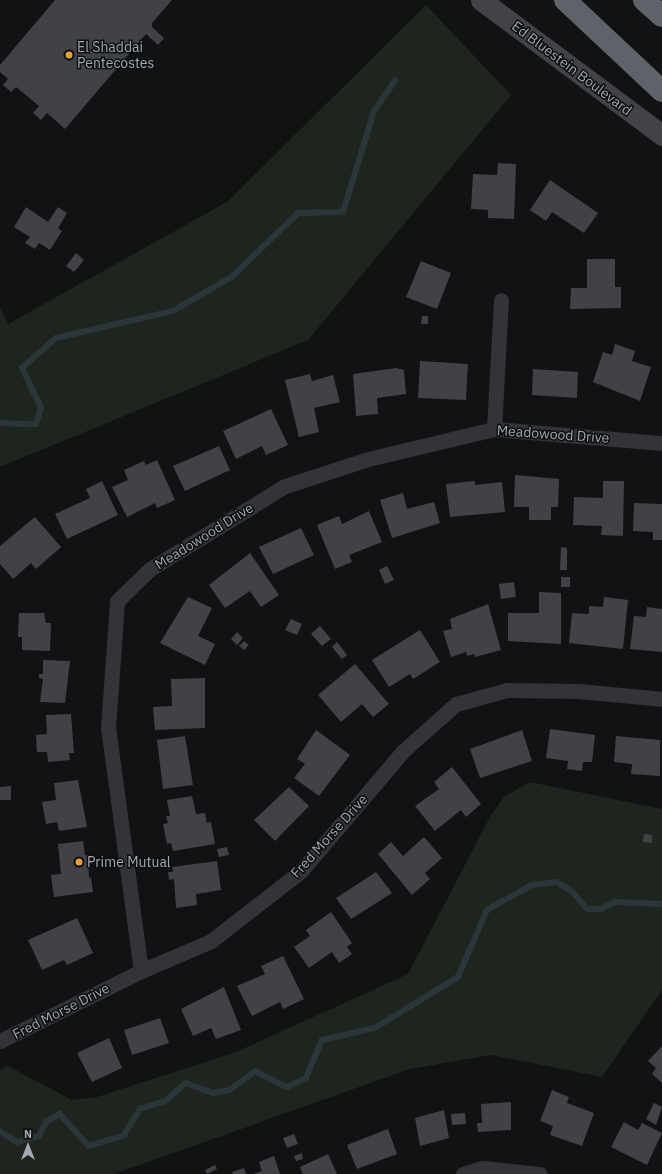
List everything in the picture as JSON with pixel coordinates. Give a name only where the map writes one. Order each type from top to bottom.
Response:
[{"type":"highway","points":[[567,0],[662,77]]},
{"type":"highway","points":[[567,0],[662,91]]},
{"type":"highway","points":[[644,0],[662,16]]},
{"type":"main road","name":"Ed Bluestein Boulevard","points":[[481,0],[662,135]]},
{"type":"street","points":[[494,429],[501,300]]},
{"type":"street","name":"Meadowood Drive","points":[[141,971],[108,728],[117,601],[150,569],[285,486],[368,459],[494,429],[662,443]]},
{"type":"street","name":"Fred Morse Drive","points":[[0,1042],[141,971],[211,941],[301,871],[403,751],[456,704],[507,690],[578,691],[662,699]]},
{"type":"street","points":[[463,1174],[482,1168],[540,1174]]},
{"type":"shaded area","points":[[426,5],[511,95],[308,340],[0,467],[0,307],[8,324],[227,202]]},
{"type":"shaded area","points":[[530,782],[662,809],[662,990],[602,1077],[491,1055],[410,1069],[114,1174],[0,1174],[0,1070],[8,1066],[72,1100],[97,1097],[236,1052],[408,974],[491,815],[504,797]]},
{"type":"building","name":"El Shaddai Pentecostes","points":[[55,0],[172,0],[152,23],[152,27],[164,38],[158,45],[146,34],[65,129],[47,113],[41,120],[33,113],[39,106],[16,87],[11,92],[3,85],[8,79],[0,72],[0,65]]},
{"type":"building","points":[[498,163],[516,164],[514,219],[488,218],[488,210],[471,209],[473,174],[497,175]]},
{"type":"building","points":[[550,180],[598,213],[584,233],[552,212],[546,221],[530,210]]},
{"type":"building","points":[[26,207],[48,222],[58,207],[67,213],[58,228],[62,231],[50,250],[39,243],[35,249],[25,243],[30,237],[14,227]]},
{"type":"building","points":[[76,253],[84,260],[74,272],[66,266]]},
{"type":"building","points":[[587,259],[615,259],[615,287],[621,287],[621,308],[570,309],[571,288],[587,288]]},
{"type":"building","points":[[421,261],[451,273],[437,309],[406,297]]},
{"type":"building","points":[[422,316],[428,316],[428,324],[421,324]]},
{"type":"building","points":[[615,344],[635,351],[632,361],[651,367],[640,401],[593,382],[603,352],[612,355]]},
{"type":"building","points":[[420,361],[468,364],[466,400],[418,398]]},
{"type":"building","points":[[396,368],[404,370],[406,394],[377,398],[378,414],[356,416],[353,374]]},
{"type":"building","points":[[533,369],[578,372],[577,398],[532,395]]},
{"type":"building","points":[[310,374],[312,381],[333,375],[340,402],[314,408],[319,432],[299,437],[285,380]]},
{"type":"building","points":[[271,409],[288,445],[266,455],[262,446],[236,459],[223,431]]},
{"type":"building","points":[[219,446],[230,470],[185,491],[173,466]]},
{"type":"building","points":[[157,460],[175,500],[157,508],[155,503],[127,517],[112,487],[128,480],[124,470],[144,461],[146,465]]},
{"type":"building","points":[[515,475],[559,479],[558,507],[551,507],[551,520],[529,520],[529,507],[514,507]]},
{"type":"building","points":[[102,481],[118,515],[67,539],[55,514],[90,498],[86,489]]},
{"type":"building","points":[[475,481],[475,485],[502,482],[505,512],[450,517],[446,484]]},
{"type":"building","points":[[603,481],[624,481],[623,536],[601,535],[602,526],[573,525],[574,497],[603,498]]},
{"type":"building","points":[[403,493],[407,509],[434,502],[440,523],[392,538],[380,500]]},
{"type":"building","points":[[634,503],[662,504],[662,540],[653,540],[653,532],[633,531]]},
{"type":"building","points":[[369,511],[382,542],[349,555],[352,562],[335,569],[317,525],[339,516],[342,524]]},
{"type":"building","points":[[35,517],[61,547],[36,569],[31,563],[13,579],[0,564],[0,546]]},
{"type":"building","points":[[301,528],[314,555],[273,574],[259,547]]},
{"type":"building","points":[[561,547],[567,548],[567,570],[560,570]]},
{"type":"building","points":[[250,553],[279,595],[261,607],[250,591],[225,608],[209,585]]},
{"type":"building","points":[[387,566],[394,580],[385,584],[379,570]]},
{"type":"building","points":[[561,577],[570,577],[570,587],[561,587]]},
{"type":"building","points":[[514,582],[516,597],[501,599],[499,584]]},
{"type":"building","points":[[539,592],[561,593],[561,644],[508,641],[508,613],[539,613]]},
{"type":"building","points":[[188,597],[212,608],[198,636],[215,644],[205,665],[160,643]]},
{"type":"building","points":[[604,597],[628,600],[623,649],[569,643],[572,613],[589,614],[589,606],[603,607]]},
{"type":"building","points":[[488,604],[501,650],[475,657],[474,654],[467,656],[466,652],[451,657],[443,631],[452,629],[450,619]]},
{"type":"building","points":[[647,607],[662,609],[662,652],[630,649],[634,616],[646,617]]},
{"type":"building","points":[[19,613],[44,613],[46,623],[51,623],[50,651],[22,650],[22,637],[18,637]]},
{"type":"building","points":[[291,619],[302,624],[297,635],[285,630]]},
{"type":"building","points":[[320,626],[331,639],[322,646],[311,634]]},
{"type":"building","points":[[420,630],[440,662],[413,679],[410,674],[389,687],[372,660]]},
{"type":"building","points":[[237,632],[243,638],[237,645],[231,639]]},
{"type":"building","points":[[244,641],[249,645],[244,650],[239,646]]},
{"type":"building","points":[[337,642],[347,655],[342,659],[332,647]]},
{"type":"building","points":[[43,660],[70,661],[65,703],[40,702],[43,679],[39,678],[39,674],[43,674]]},
{"type":"building","points":[[355,664],[389,704],[373,717],[362,704],[341,722],[318,695]]},
{"type":"building","points":[[205,678],[205,728],[155,730],[153,707],[172,706],[171,679]]},
{"type":"building","points":[[71,714],[74,753],[69,753],[70,760],[48,762],[47,752],[37,752],[36,735],[47,734],[46,715]]},
{"type":"building","points":[[550,729],[595,735],[592,762],[583,762],[582,771],[567,769],[568,761],[546,758]]},
{"type":"building","points":[[316,730],[350,755],[319,796],[294,778],[305,764],[297,759]]},
{"type":"building","points":[[522,730],[532,761],[480,778],[470,749]]},
{"type":"building","points":[[185,736],[193,785],[163,789],[157,740]]},
{"type":"building","points":[[616,736],[660,740],[660,776],[631,774],[632,764],[614,762]]},
{"type":"building","points":[[452,767],[481,804],[466,817],[461,810],[435,831],[415,806],[439,789],[434,782]]},
{"type":"building","points":[[78,780],[87,827],[59,831],[57,822],[46,824],[42,802],[56,800],[54,783]]},
{"type":"building","points":[[11,786],[11,800],[0,800],[0,787]]},
{"type":"building","points":[[289,787],[309,806],[275,841],[254,820]]},
{"type":"building","points":[[192,796],[196,814],[205,813],[207,823],[211,822],[215,844],[173,851],[171,843],[167,844],[163,824],[168,823],[166,816],[170,816],[167,800]]},
{"type":"building","points":[[644,834],[652,835],[652,843],[643,842]]},
{"type":"building","points":[[424,837],[442,858],[425,873],[430,879],[412,895],[378,854],[391,842],[403,856]]},
{"type":"building","points":[[83,841],[85,855],[88,855],[89,878],[91,877],[93,892],[54,897],[51,875],[61,874],[58,844]]},
{"type":"building","points":[[227,847],[229,855],[219,857],[217,849]]},
{"type":"building","points":[[217,861],[221,890],[196,894],[197,905],[176,908],[174,879],[169,880],[168,872],[173,872],[172,867]]},
{"type":"building","points":[[376,872],[392,893],[351,919],[336,898]]},
{"type":"building","points":[[331,912],[352,943],[347,947],[352,954],[339,963],[332,952],[309,968],[294,947],[310,936],[306,930]]},
{"type":"building","points":[[77,918],[93,953],[67,965],[64,960],[42,970],[28,940]]},
{"type":"building","points":[[283,956],[304,999],[283,1009],[280,1002],[252,1016],[237,986],[265,974],[261,966]]},
{"type":"building","points":[[224,987],[241,1030],[216,1039],[211,1028],[193,1036],[181,1009]]},
{"type":"building","points":[[160,1018],[169,1043],[132,1055],[124,1030]]},
{"type":"building","points":[[109,1038],[122,1068],[92,1082],[77,1053]]},
{"type":"building","points":[[662,1046],[662,1083],[652,1074],[656,1068],[648,1061]]},
{"type":"building","points":[[552,1090],[569,1097],[567,1103],[594,1113],[582,1146],[550,1135],[553,1126],[540,1121]]},
{"type":"building","points":[[511,1102],[511,1130],[478,1132],[477,1123],[482,1123],[481,1104]]},
{"type":"building","points":[[654,1103],[662,1107],[656,1125],[646,1119]]},
{"type":"building","points":[[444,1110],[449,1138],[420,1146],[415,1118]]},
{"type":"building","points":[[465,1113],[466,1124],[452,1125],[451,1114]]},
{"type":"building","points":[[624,1122],[638,1130],[642,1123],[662,1133],[647,1165],[611,1147]]},
{"type":"building","points":[[388,1129],[397,1154],[357,1169],[347,1145]]},
{"type":"building","points":[[294,1134],[298,1144],[287,1148],[283,1138]]},
{"type":"building","points":[[302,1153],[303,1159],[296,1161],[294,1156]]},
{"type":"building","points":[[328,1154],[337,1174],[303,1174],[300,1167]]},
{"type":"building","points":[[274,1156],[280,1174],[253,1174],[262,1171],[259,1162]]},
{"type":"building","points":[[215,1165],[217,1169],[207,1174],[205,1170]]},
{"type":"building","points":[[244,1168],[246,1174],[233,1174],[232,1172]]},
{"type":"waterway","points":[[0,423],[36,424],[41,408],[22,368],[56,338],[173,311],[232,277],[298,213],[343,212],[374,111],[395,81]]},
{"type":"waterway","points":[[0,1131],[17,1142],[39,1136],[46,1122],[60,1114],[89,1146],[124,1135],[140,1109],[165,1101],[186,1083],[214,1093],[230,1090],[255,1071],[287,1087],[306,1078],[322,1040],[375,1028],[458,977],[487,910],[532,885],[557,882],[573,892],[588,909],[601,909],[615,902],[662,904]]},
{"type":"place","name":"El Shaddai Pentecostes","points":[[69,55]]},
{"type":"place","name":"Prime Mutual","points":[[79,862]]}]
